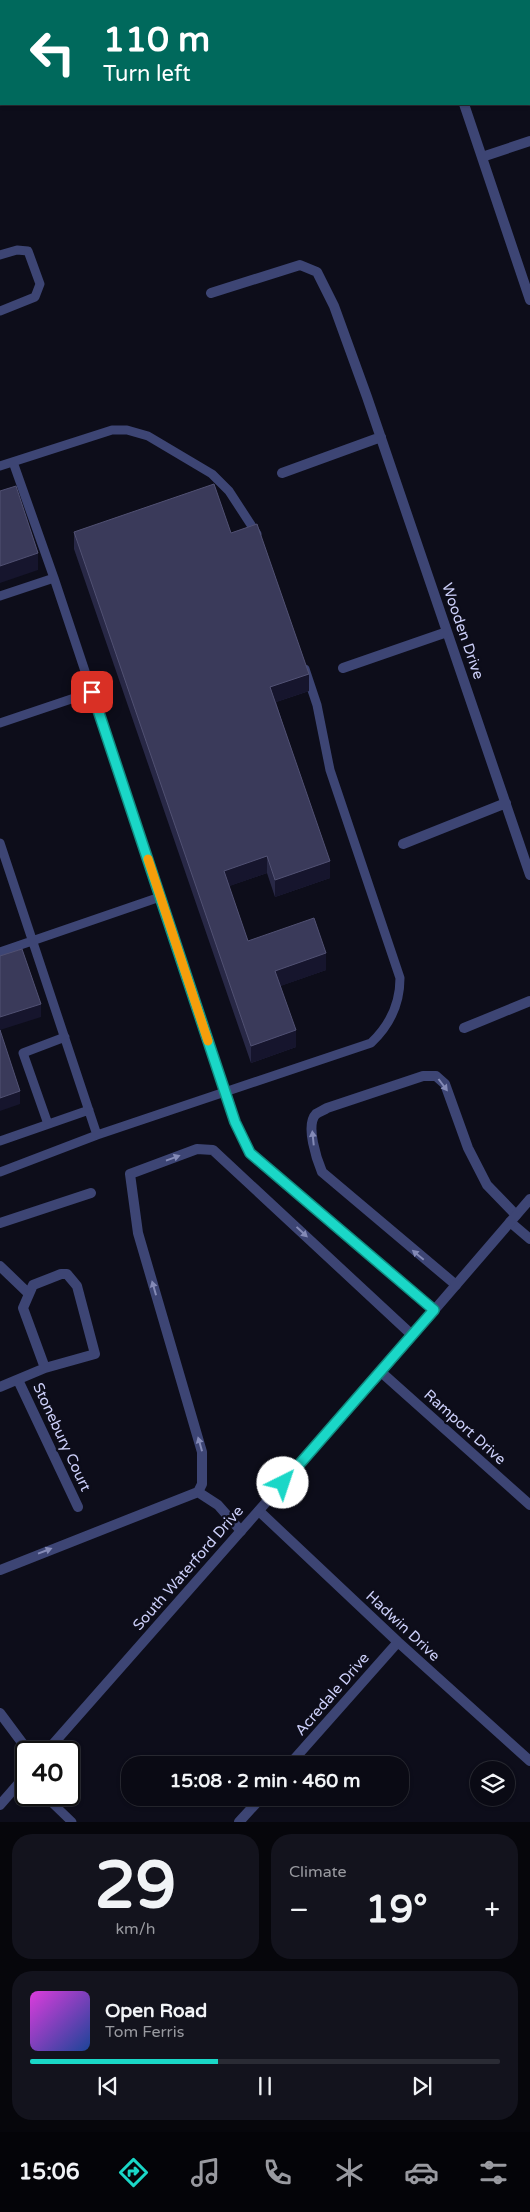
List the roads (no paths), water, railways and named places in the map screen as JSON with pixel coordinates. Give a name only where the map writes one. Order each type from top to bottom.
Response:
[{"type":"street","points":[[464,105],[530,300]]},
{"type":"street","points":[[482,157],[530,141]]},
{"type":"street","name":"Wooden Drive","points":[[211,293],[300,265],[317,272],[334,306],[367,397],[530,875]]},
{"type":"street","points":[[282,473],[381,437]]},
{"type":"street","points":[[343,668],[447,632]]},
{"type":"street","points":[[403,844],[506,803]]},
{"type":"street","points":[[464,1028],[530,1001]]},
{"type":"street","points":[[456,1286],[322,1172],[315,1155],[314,1146],[312,1124],[316,1115],[327,1108],[423,1076],[436,1076],[445,1084],[468,1148],[487,1185],[530,1239]]},
{"type":"street","points":[[0,1570],[198,1492],[202,1484],[202,1452],[138,1233],[130,1174],[197,1149],[214,1150],[412,1335]]},
{"type":"street","points":[[0,1223],[91,1194]]},
{"type":"street","name":"South Waterford Drive","points":[[56,1741],[381,1372],[530,1199]]},
{"type":"street","points":[[0,1266],[29,1294]]},
{"type":"street","name":"Stonebury Court","points":[[0,1387],[45,1368],[96,1354],[77,1286],[67,1274],[60,1274],[33,1284],[23,1308],[45,1368]]},
{"type":"street","name":"Ramport Drive","points":[[381,1372],[530,1505]]},
{"type":"street","name":"Stonebury Court","points":[[18,1380],[78,1507]]},
{"type":"street","points":[[198,1492],[218,1506],[241,1531]]},
{"type":"street","name":"Hadwin Drive","points":[[258,1511],[398,1642],[530,1760]]},
{"type":"street","name":"Acredale Drive","points":[[297,1756],[398,1642]]},
{"type":"street","points":[[0,1714],[20,1741]]},
{"type":"street","points":[[0,1805],[15,1788]]},
{"type":"street","points":[[239,1822],[254,1806]]},
{"type":"lane","points":[[0,255],[17,250],[28,251],[40,284],[35,297],[0,311]]},
{"type":"lane","points":[[0,466],[112,430],[127,430],[148,436],[212,474],[229,491],[249,525],[259,537],[262,547]]},
{"type":"lane","points":[[14,462],[235,1122],[250,1153],[434,1310]]},
{"type":"lane","points":[[0,596],[54,578]]},
{"type":"lane","points":[[0,1172],[97,1136],[371,1043],[381,1033],[390,1018],[400,988],[400,978],[330,770],[317,705],[301,658]]},
{"type":"lane","points":[[0,723],[92,692]]},
{"type":"lane","points":[[0,844],[34,941],[97,1136]]},
{"type":"lane","points":[[0,952],[160,898]]},
{"type":"lane","points":[[48,1124],[23,1053],[65,1037]]},
{"type":"lane","points":[[0,1141],[89,1110]]},
{"type":"lane","points":[[55,1806],[72,1822]]}]
